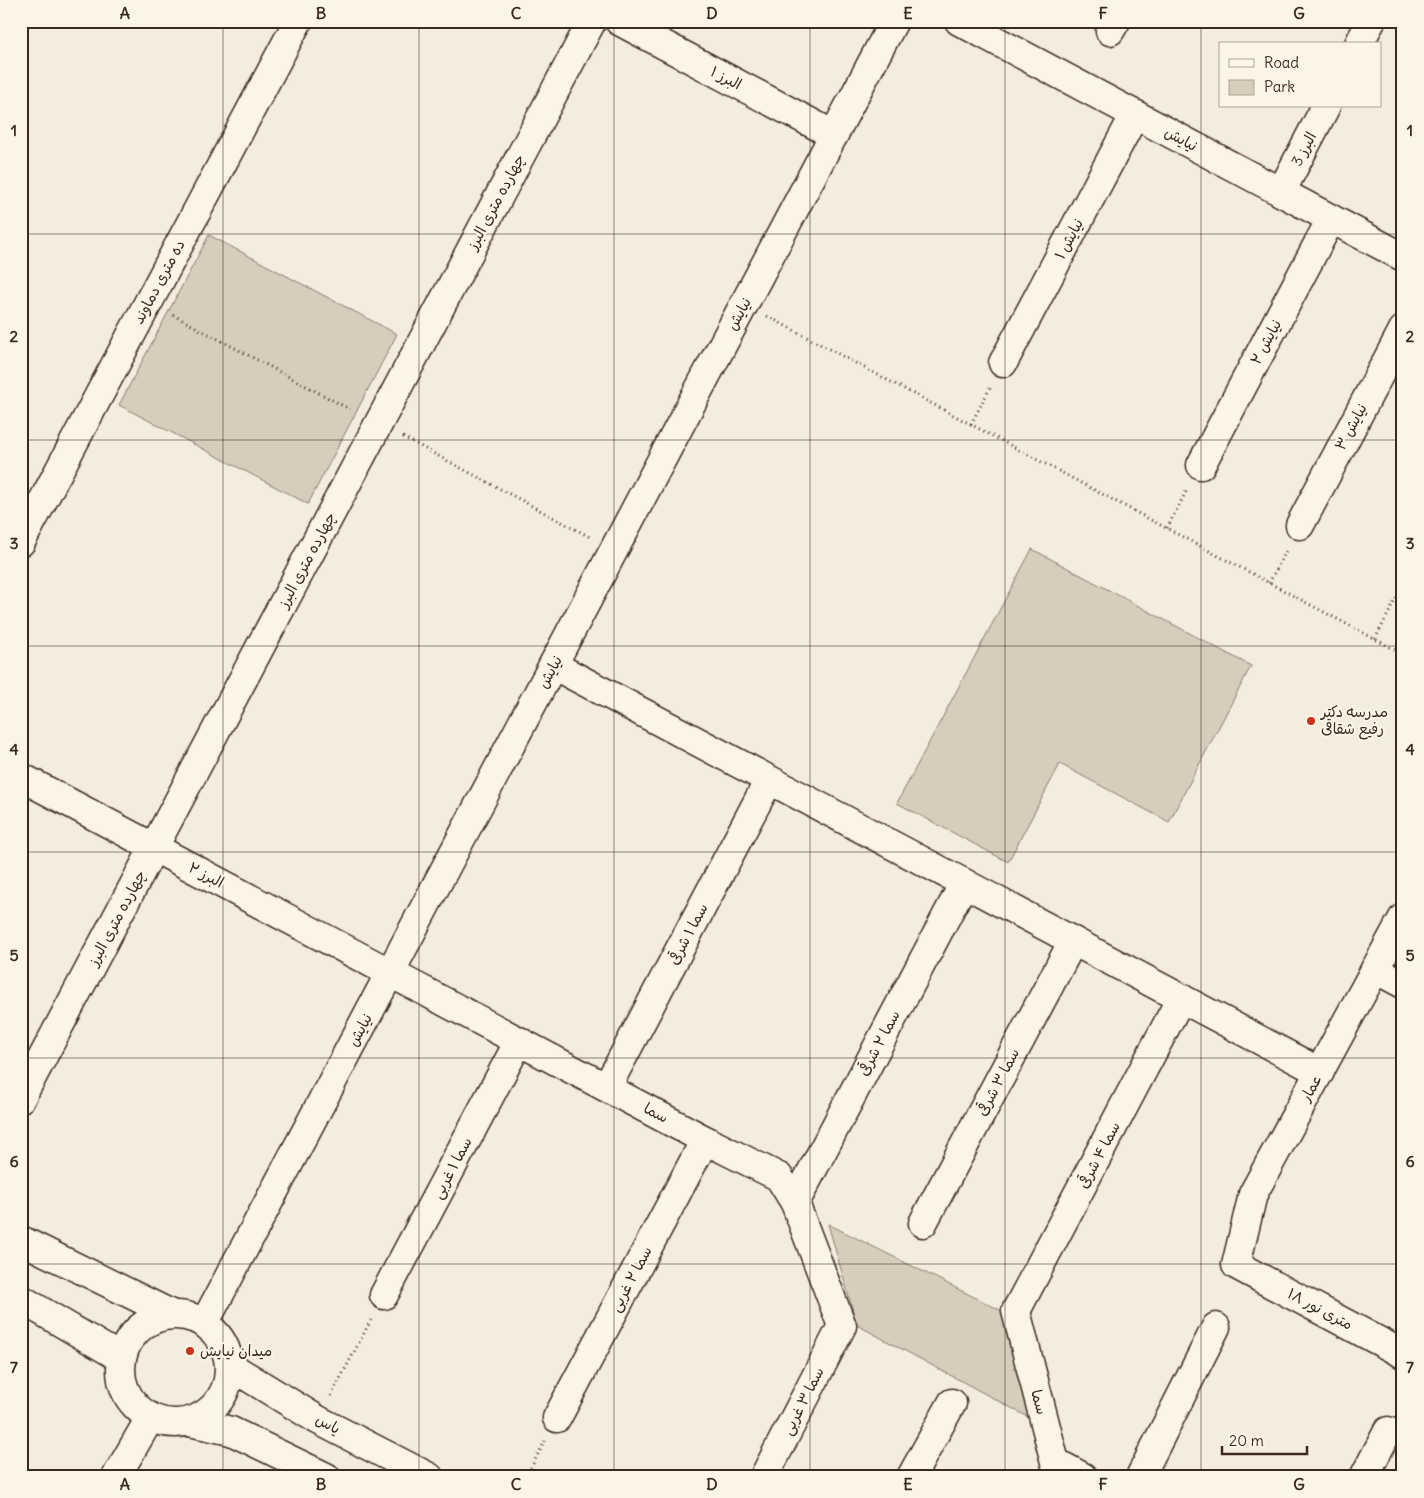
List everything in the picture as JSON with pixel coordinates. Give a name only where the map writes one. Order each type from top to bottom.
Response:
[{"type":"street","name":"ده متری دماوند","points":[[21,542],[298,21]]},
{"type":"street","name":"چهارده متری البرز","points":[[21,1098],[592,21]]},
{"type":"street","name":"البرز ۱","points":[[619,21],[834,135]]},
{"type":"street","name":"نیایش","points":[[205,1322],[894,21]]},
{"type":"street","name":"نیایش","points":[[959,21],[1403,257]]},
{"type":"street","points":[[1360,42],[1371,21]]},
{"type":"street","name":"البرز 3","points":[[1281,192],[1325,108]]},
{"type":"street","name":"نیایش ۱","points":[[1003,363],[1135,114]]},
{"type":"street","name":"نیایش ۲","points":[[1201,465],[1331,219]]},
{"type":"street","name":"نیایش ۳","points":[[1300,525],[1403,330]]},
{"type":"street","points":[[553,665],[1320,1072]]},
{"type":"street","name":"البرز ۲","points":[[21,777],[390,972]]},
{"type":"street","name":"سما ۱ شرقی","points":[[606,1087],[769,780]]},
{"type":"street","name":"سما ۲ شرقی","points":[[794,1202],[964,883]]},
{"type":"street","name":"عمار","points":[[1236,1265],[1253,1194],[1403,918]]},
{"type":"street","name":"سما ۳ شرقی","points":[[923,1223],[1073,941]]},
{"type":"street","points":[[1375,970],[1403,984]]},
{"type":"street","name":"سما","points":[[390,972],[705,1140],[779,1177],[794,1202],[842,1326]]},
{"type":"street","name":"سما ۴ شرقی","points":[[1016,1311],[1181,998]]},
{"type":"street","name":"سما ۱ غربی","points":[[384,1295],[519,1041]]},
{"type":"street","name":"سما ۲ غربی","points":[[557,1418],[705,1140]]},
{"type":"street","points":[[21,1240],[171,1314]]},
{"type":"street","name":"۱۸ متری نور","points":[[1236,1265],[1403,1354]]},
{"type":"street","points":[[21,1299],[121,1358]]},
{"type":"street","name":"سما","points":[[1016,1311],[1051,1469],[1082,1477]]},
{"type":"street","points":[[190,1422],[205,1415],[216,1404],[227,1387],[230,1366],[227,1349],[218,1334],[205,1322],[188,1315],[171,1314],[154,1318],[139,1327],[128,1341],[121,1358],[121,1375],[125,1393],[136,1407],[150,1418],[170,1424],[190,1422],[231,1431],[326,1477]]},
{"type":"street","name":"سما ۳ غربی","points":[[764,1477],[842,1326]]},
{"type":"street","points":[[1140,1477],[1216,1327]]},
{"type":"street","name":"یاس","points":[[230,1366],[318,1420],[428,1477]]},
{"type":"street","points":[[912,1477],[952,1403]]},
{"type":"street","points":[[116,1477],[150,1418]]},
{"type":"street","points":[[1364,1477],[1388,1431]]},
{"type":"path","points":[[744,304],[1403,654]]},
{"type":"path","points":[[971,424],[1003,363]]},
{"type":"path","points":[[1166,528],[1201,465]]},
{"type":"path","points":[[1269,583],[1300,525]]},
{"type":"path","points":[[1374,639],[1403,586]]},
{"type":"path","points":[[318,1420],[384,1295]]},
{"type":"path","points":[[526,1477],[557,1418]]},
{"type":"green space","points":[[209,235],[397,334],[308,504],[119,405]]},
{"type":"green space","points":[[1032,549],[1251,666],[1169,822],[1060,764],[1008,862],[897,803]]},
{"type":"green space","points":[[828,1224],[1004,1312],[1030,1418],[857,1325]]},
{"type":"place","name":"مدرسه دکتر رفیع شقاقی","points":[[1311,721]]},
{"type":"place","name":"میدان نیایش","points":[[190,1351]]}]
